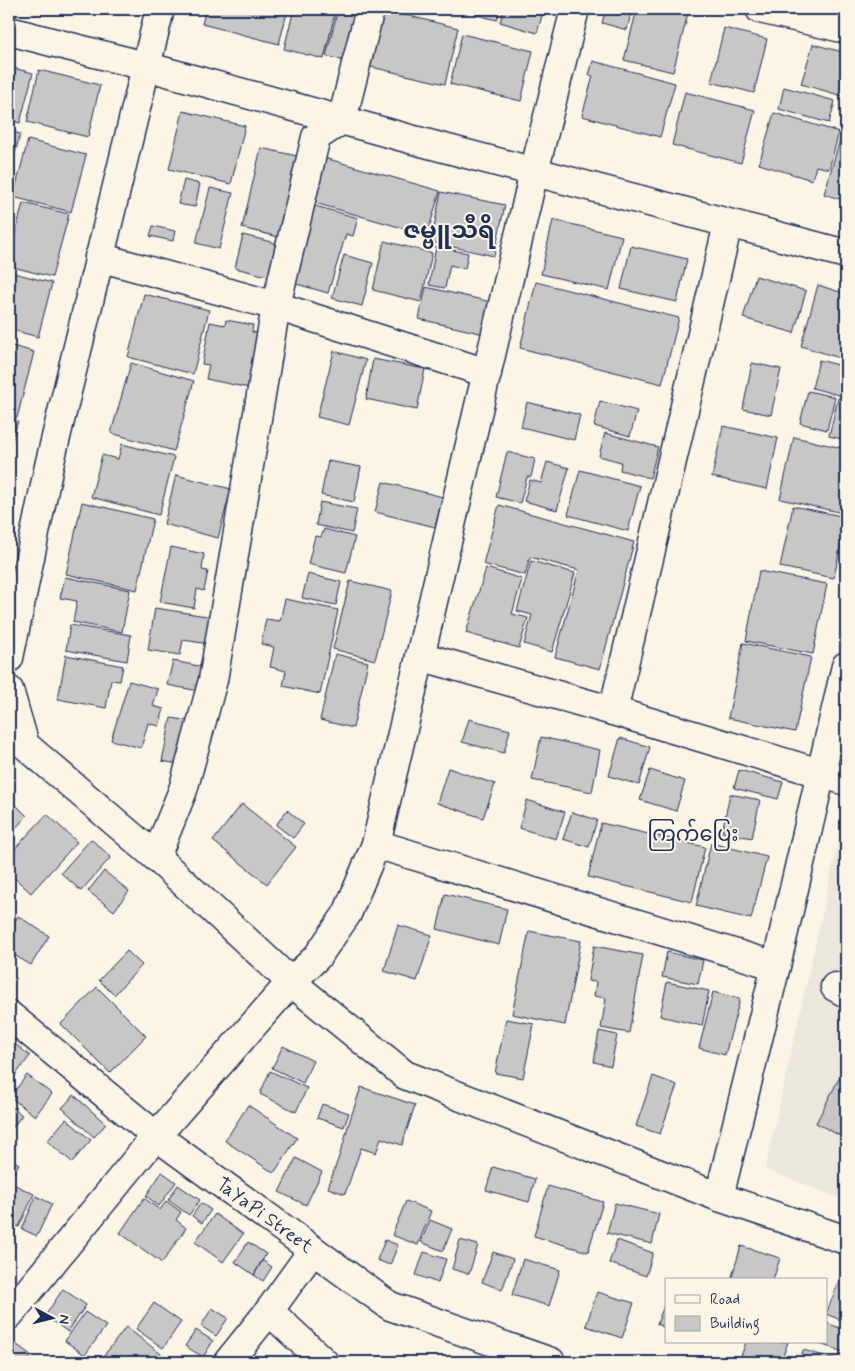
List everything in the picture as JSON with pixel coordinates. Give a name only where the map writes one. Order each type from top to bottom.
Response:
[{"type":"street","points":[[9,658],[49,466],[160,9]]},
{"type":"street","points":[[156,857],[183,790],[213,680],[276,306],[316,137],[342,120],[370,9]]},
{"type":"street","points":[[9,1315],[156,1136],[291,982],[317,957],[347,914],[376,844],[574,9]]},
{"type":"street","points":[[769,10],[846,29]]},
{"type":"street","points":[[9,31],[846,254]]},
{"type":"street","points":[[613,711],[728,224]]},
{"type":"street","points":[[99,257],[276,306],[487,373]]},
{"type":"street","points":[[420,656],[834,777]]},
{"type":"street","points":[[718,1197],[776,966],[834,777],[846,666]]},
{"type":"street","points":[[9,690],[25,745],[156,857],[291,982],[405,1074],[718,1197],[846,1240]]},
{"type":"street","points":[[376,844],[776,966]]},
{"type":"street","name":"TaYaPi Street","points":[[9,1015],[156,1136],[390,1306],[551,1362]]},
{"type":"street","points":[[228,1362],[269,1311],[313,1250]]},
{"type":"street","points":[[269,1311],[324,1362]]},
{"type":"shaded area","points":[[844,815],[846,815],[846,1201],[765,1169]]},
{"type":"building","points":[[206,9],[288,9],[279,44],[202,24]]},
{"type":"building","points":[[294,9],[336,9],[324,59],[284,49]]},
{"type":"building","points":[[338,9],[364,9],[353,63],[326,56]]},
{"type":"building","points":[[381,9],[458,28],[445,84],[367,66]]},
{"type":"building","points":[[479,9],[500,9],[497,20],[477,15]]},
{"type":"building","points":[[504,9],[544,9],[537,33],[500,22]]},
{"type":"building","points":[[606,9],[632,9],[627,30],[602,23]]},
{"type":"building","points":[[637,9],[673,9],[688,13],[673,72],[624,60]]},
{"type":"building","points":[[724,28],[767,39],[754,93],[711,82]]},
{"type":"building","points":[[462,34],[533,51],[521,101],[450,84]]},
{"type":"building","points":[[813,44],[846,53],[846,97],[801,84]]},
{"type":"building","points":[[593,61],[675,83],[660,137],[582,116],[593,76],[589,75]]},
{"type":"building","points":[[9,67],[33,73],[20,123],[9,120]]},
{"type":"building","points":[[39,70],[100,85],[88,137],[27,122]]},
{"type":"building","points":[[784,87],[835,101],[829,123],[779,109]]},
{"type":"building","points":[[685,92],[755,110],[741,163],[672,145]]},
{"type":"building","points":[[183,111],[245,126],[231,184],[169,169]]},
{"type":"building","points":[[774,113],[839,132],[829,169],[816,166],[812,180],[759,164]]},
{"type":"building","points":[[9,131],[20,134],[9,178]]},
{"type":"building","points":[[842,133],[846,135],[846,201],[824,194]]},
{"type":"building","points":[[28,140],[86,155],[71,212],[13,197]]},
{"type":"building","points":[[261,148],[306,158],[287,239],[242,228]]},
{"type":"building","points":[[321,157],[440,191],[427,235],[308,201]]},
{"type":"building","points":[[184,180],[200,184],[195,207],[178,204]]},
{"type":"building","points":[[210,188],[233,193],[219,249],[196,243]]},
{"type":"building","points":[[441,192],[505,205],[494,256],[431,242]]},
{"type":"building","points":[[23,203],[69,214],[52,277],[9,266],[9,258]]},
{"type":"building","points":[[308,204],[358,218],[353,236],[346,234],[328,293],[286,281]]},
{"type":"building","points":[[553,220],[622,236],[609,290],[541,274]]},
{"type":"building","points":[[153,226],[175,231],[173,241],[150,236]]},
{"type":"building","points":[[243,235],[283,245],[275,278],[235,268]]},
{"type":"building","points":[[384,241],[432,253],[421,302],[373,290]]},
{"type":"building","points":[[631,246],[687,259],[677,302],[621,289]]},
{"type":"building","points":[[436,247],[468,253],[465,269],[450,265],[445,288],[429,285]]},
{"type":"building","points":[[344,255],[373,263],[362,306],[332,298]]},
{"type":"building","points":[[10,272],[52,283],[38,337],[9,329]]},
{"type":"building","points":[[756,276],[806,291],[794,333],[743,318]]},
{"type":"building","points":[[536,282],[679,318],[662,384],[520,348]]},
{"type":"building","points":[[818,285],[846,294],[846,360],[801,346]]},
{"type":"building","points":[[426,287],[491,302],[484,334],[419,319]]},
{"type":"building","points":[[144,294],[209,310],[193,374],[128,357]]},
{"type":"building","points":[[226,320],[253,325],[252,332],[269,335],[249,388],[206,379],[209,365],[202,364],[210,322],[225,325]]},
{"type":"building","points":[[9,345],[34,352],[17,418],[9,416]]},
{"type":"building","points":[[334,351],[366,360],[349,425],[317,417]]},
{"type":"building","points":[[373,359],[425,369],[417,410],[366,399]]},
{"type":"building","points":[[819,360],[846,367],[846,397],[812,388]]},
{"type":"building","points":[[131,363],[194,381],[174,451],[111,433]]},
{"type":"building","points":[[752,363],[781,369],[771,415],[743,409]]},
{"type":"building","points":[[808,391],[835,397],[827,430],[800,423]]},
{"type":"building","points":[[838,398],[846,400],[846,440],[829,436]]},
{"type":"building","points":[[600,401],[637,411],[630,436],[594,426]]},
{"type":"building","points":[[527,402],[580,415],[574,440],[521,427]]},
{"type":"building","points":[[9,419],[18,421],[14,434],[9,433]]},
{"type":"building","points":[[723,426],[778,438],[767,489],[712,477]]},
{"type":"building","points":[[605,433],[658,447],[650,478],[620,470],[621,462],[599,456]]},
{"type":"building","points":[[9,434],[13,436],[9,452]]},
{"type":"building","points":[[794,437],[846,449],[846,500],[843,513],[780,499]]},
{"type":"building","points":[[122,444],[174,457],[159,515],[91,497],[102,455],[118,459]]},
{"type":"building","points":[[507,452],[535,459],[531,477],[527,477],[520,503],[496,497]]},
{"type":"building","points":[[328,461],[361,467],[354,502],[321,495]]},
{"type":"building","points":[[547,462],[569,468],[557,510],[524,501],[530,480],[541,483]]},
{"type":"building","points":[[580,470],[640,486],[628,531],[568,515]]},
{"type":"building","points":[[176,475],[231,489],[218,538],[164,524]]},
{"type":"building","points":[[383,482],[443,497],[435,527],[375,512]]},
{"type":"building","points":[[82,502],[153,519],[137,590],[66,574]]},
{"type":"building","points":[[320,502],[357,509],[352,533],[316,525]]},
{"type":"building","points":[[499,505],[634,542],[600,669],[555,657],[579,570],[530,557],[525,575],[483,564]]},
{"type":"building","points":[[793,506],[846,517],[834,578],[780,567]]},
{"type":"building","points":[[324,529],[355,537],[346,573],[308,564],[315,536],[321,537]]},
{"type":"building","points":[[171,547],[204,554],[202,570],[208,571],[204,591],[197,589],[194,608],[160,602]]},
{"type":"building","points":[[531,561],[575,573],[552,652],[524,644],[532,615],[517,611]]},
{"type":"building","points":[[486,568],[522,579],[512,614],[528,618],[519,648],[466,633]]},
{"type":"building","points":[[759,571],[827,584],[813,654],[746,641]]},
{"type":"building","points":[[308,574],[341,582],[336,605],[302,598]]},
{"type":"building","points":[[65,577],[130,590],[122,632],[73,622],[77,601],[60,598]]},
{"type":"building","points":[[350,581],[392,591],[375,660],[333,649]]},
{"type":"building","points":[[285,599],[338,610],[320,694],[283,686],[286,671],[270,667],[274,647],[261,644],[266,619],[280,621]]},
{"type":"building","points":[[155,608],[213,617],[209,644],[183,640],[180,655],[148,650]]},
{"type":"building","points":[[70,625],[131,635],[127,661],[66,650]]},
{"type":"building","points":[[743,643],[811,657],[795,732],[728,718]]},
{"type":"building","points":[[335,654],[368,662],[353,728],[320,720]]},
{"type":"building","points":[[66,655],[123,666],[120,681],[111,680],[106,708],[58,699]]},
{"type":"building","points":[[173,661],[204,667],[199,691],[167,685]]},
{"type":"building","points":[[129,681],[158,689],[153,706],[164,709],[159,726],[148,723],[141,748],[111,740]]},
{"type":"building","points":[[171,718],[191,721],[182,765],[162,761]]},
{"type":"building","points":[[469,719],[510,730],[504,753],[462,742]]},
{"type":"building","points":[[541,737],[600,750],[592,792],[532,780]]},
{"type":"building","points":[[620,738],[650,747],[639,785],[609,776]]},
{"type":"building","points":[[448,768],[495,784],[483,818],[437,803]]},
{"type":"building","points":[[650,770],[685,781],[676,811],[640,800]]},
{"type":"building","points":[[739,770],[783,782],[778,799],[734,788]]},
{"type":"building","points":[[730,794],[760,800],[752,838],[722,832]]},
{"type":"building","points":[[9,798],[27,816],[9,835]]},
{"type":"building","points":[[527,800],[565,812],[556,839],[519,828]]},
{"type":"building","points":[[242,804],[296,847],[267,884],[213,841]]},
{"type":"building","points":[[287,810],[304,824],[293,838],[276,825]]},
{"type":"building","points":[[572,812],[597,820],[589,847],[563,839]]},
{"type":"building","points":[[47,814],[77,842],[31,893],[9,873],[9,855]]},
{"type":"building","points":[[601,823],[705,847],[692,902],[588,877]]},
{"type":"building","points":[[91,839],[111,857],[81,891],[61,873]]},
{"type":"building","points":[[711,843],[767,857],[751,919],[696,906]]},
{"type":"building","points":[[104,871],[129,891],[114,911],[88,891]]},
{"type":"building","points":[[445,894],[507,909],[499,945],[437,929]]},
{"type":"building","points":[[18,916],[49,936],[31,965],[9,952],[9,931]]},
{"type":"building","points":[[398,925],[432,935],[417,981],[384,971]]},
{"type":"building","points":[[529,931],[581,941],[565,1025],[512,1014]]},
{"type":"building","points":[[594,946],[643,955],[629,1033],[601,1028],[606,998],[594,996],[596,982],[588,981]]},
{"type":"building","points":[[127,951],[142,965],[114,995],[99,980]]},
{"type":"building","points":[[667,952],[703,960],[698,984],[662,977]]},
{"type":"building","points":[[667,982],[709,991],[702,1026],[660,1016]]},
{"type":"building","points":[[97,987],[146,1036],[110,1073],[61,1024]]},
{"type":"building","points":[[713,992],[740,999],[725,1055],[699,1048]]},
{"type":"building","points":[[506,1019],[534,1024],[523,1078],[495,1073]]},
{"type":"building","points":[[599,1031],[617,1035],[611,1066],[594,1062]]},
{"type":"building","points":[[9,1039],[30,1056],[9,1083]]},
{"type":"building","points":[[283,1046],[313,1061],[303,1083],[272,1068]]},
{"type":"building","points":[[846,1065],[846,1139],[816,1123]]},
{"type":"building","points":[[270,1071],[307,1088],[296,1112],[260,1094]]},
{"type":"building","points":[[27,1075],[52,1094],[35,1116],[10,1097]]},
{"type":"building","points":[[653,1076],[677,1085],[660,1134],[636,1126]]},
{"type":"building","points":[[361,1087],[415,1105],[402,1145],[381,1138],[376,1153],[361,1148],[345,1194],[328,1188]]},
{"type":"building","points":[[74,1095],[106,1124],[94,1137],[62,1108]]},
{"type":"building","points":[[322,1104],[349,1113],[344,1127],[317,1118]]},
{"type":"building","points":[[9,1105],[22,1115],[10,1131],[9,1130]]},
{"type":"building","points":[[248,1105],[297,1138],[274,1173],[225,1141]]},
{"type":"building","points":[[66,1119],[91,1140],[72,1162],[47,1141]]},
{"type":"building","points":[[9,1158],[19,1164],[9,1180]]},
{"type":"building","points":[[296,1158],[322,1172],[306,1205],[279,1192]]},
{"type":"building","points":[[493,1167],[535,1179],[529,1202],[486,1190]]},
{"type":"building","points":[[162,1172],[176,1182],[159,1206],[146,1196]]},
{"type":"building","points":[[9,1182],[34,1194],[19,1227],[9,1222]]},
{"type":"building","points":[[178,1185],[200,1200],[189,1215],[168,1200]]},
{"type":"building","points":[[548,1186],[603,1202],[588,1252],[534,1236]]},
{"type":"building","points":[[36,1196],[52,1204],[37,1236],[22,1229]]},
{"type":"building","points":[[144,1198],[160,1210],[166,1201],[181,1212],[176,1220],[186,1228],[162,1263],[120,1233]]},
{"type":"building","points":[[406,1201],[431,1211],[418,1245],[392,1235]]},
{"type":"building","points":[[201,1203],[211,1210],[202,1223],[192,1216]]},
{"type":"building","points":[[615,1203],[659,1214],[652,1244],[607,1233]]},
{"type":"building","points":[[215,1214],[243,1234],[223,1262],[195,1242]]},
{"type":"building","points":[[430,1220],[452,1229],[443,1251],[421,1242]]},
{"type":"building","points":[[385,1240],[398,1245],[390,1265],[377,1260]]},
{"type":"building","points":[[460,1240],[478,1245],[469,1274],[452,1269]]},
{"type":"building","points":[[617,1240],[653,1253],[646,1276],[609,1263]]},
{"type":"building","points":[[248,1242],[266,1254],[254,1275],[235,1262]]},
{"type":"building","points":[[741,1246],[780,1258],[774,1278],[732,1278]]},
{"type":"building","points":[[424,1252],[446,1259],[438,1283],[416,1275]]},
{"type":"building","points":[[493,1252],[513,1259],[502,1290],[482,1282]]},
{"type":"building","points":[[523,1259],[560,1270],[549,1306],[512,1295]]},
{"type":"building","points":[[262,1260],[272,1267],[263,1281],[254,1275]]},
{"type":"building","points":[[840,1278],[846,1281],[846,1322],[828,1315],[828,1309]]},
{"type":"building","points":[[63,1289],[86,1305],[68,1332],[45,1316]]},
{"type":"building","points":[[597,1292],[634,1303],[622,1338],[586,1326]]},
{"type":"building","points":[[154,1303],[181,1322],[163,1348],[136,1329]]},
{"type":"building","points":[[665,1303],[665,1328],[657,1324]]},
{"type":"building","points":[[212,1308],[228,1318],[216,1336],[201,1326]]},
{"type":"building","points":[[85,1312],[106,1326],[85,1355],[65,1341]]},
{"type":"building","points":[[828,1324],[846,1330],[846,1353],[820,1344],[828,1344]]},
{"type":"building","points":[[126,1327],[170,1361],[99,1362]]},
{"type":"building","points":[[196,1330],[213,1341],[203,1357],[185,1346]]},
{"type":"building","points":[[16,1344],[32,1356],[27,1362],[9,1361],[9,1353]]},
{"type":"building","points":[[745,1344],[787,1344],[781,1362],[739,1362]]},
{"type":"building","points":[[803,1350],[846,1362],[800,1362]]},
{"type":"district","name":"ဇမ္ဗူသီရိ","points":[[449,231]]},
{"type":"district","name":"ကြက်ပြေး","points":[[693,835]]}]
